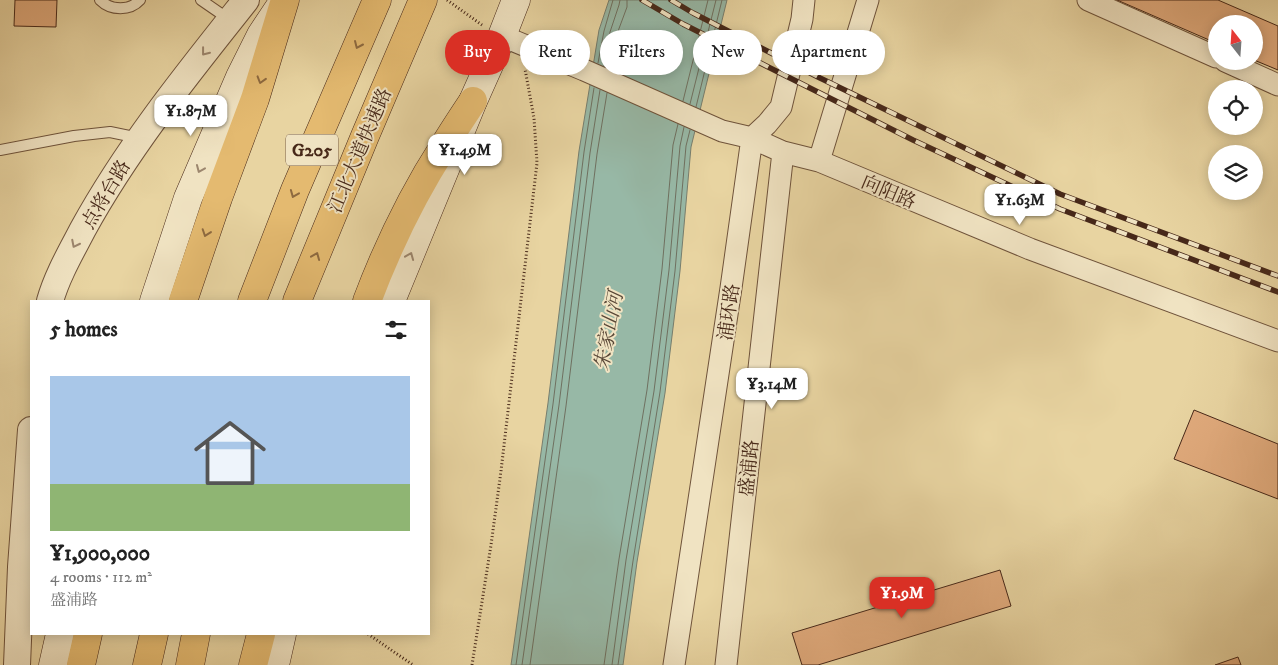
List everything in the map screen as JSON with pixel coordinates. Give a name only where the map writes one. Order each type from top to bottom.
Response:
[{"type":"highway","points":[[184,300],[218,198],[255,99],[285,0]]},
{"type":"highway","name":"G205","points":[[252,300],[295,190],[377,0]]},
{"type":"highway","name":"江北大道快速路","points":[[298,300],[423,0]]},
{"type":"highway","points":[[367,300],[413,199],[443,147],[473,101]]},
{"type":"highway","points":[[81,665],[88,635]]},
{"type":"highway","points":[[147,665],[154,635]]},
{"type":"highway","points":[[190,665],[196,635]]},
{"type":"highway","points":[[253,665],[261,635]]},
{"type":"main road","points":[[154,300],[188,198],[236,86],[261,35],[285,0]]},
{"type":"main road","points":[[391,300],[473,101],[512,40],[516,0]]},
{"type":"main road","points":[[53,665],[60,635]]},
{"type":"main road","points":[[275,665],[282,635]]},
{"type":"street","name":"点将台路","points":[[50,300],[52,292],[74,246],[100,198],[140,138],[246,0]]},
{"type":"street","points":[[752,138],[781,107],[802,19],[804,0]]},
{"type":"street","points":[[819,161],[868,0]]},
{"type":"street","points":[[1088,0],[1208,54]]},
{"type":"street","name":"向阳路","points":[[512,40],[722,131],[752,138],[783,152],[819,161],[1030,250],[1278,341]]},
{"type":"street","points":[[1245,70],[1278,85]]},
{"type":"street","name":"浦环路","points":[[674,665],[752,138]]},
{"type":"street","name":"盛浦路","points":[[726,665],[783,152]]},
{"type":"street","points":[[17,665],[21,567],[30,444]]},
{"type":"lane","points":[[100,0],[111,8],[120,9],[129,7],[140,0]]},
{"type":"lane","points":[[200,0],[230,20]]},
{"type":"lane","points":[[0,150],[74,136],[110,132],[140,138]]},
{"type":"path","points":[[447,0],[488,30],[512,40],[534,118],[537,163],[491,545],[472,665]]},
{"type":"path","points":[[369,635],[413,665]]},
{"type":"water","name":"朱家山河","points":[[609,0],[727,0],[720,30],[693,30],[693,75],[709,75],[691,147],[680,271],[665,393],[637,562],[623,665],[511,665],[548,403],[579,151],[599,30]]},
{"type":"building","points":[[15,0],[57,0],[56,27],[14,26]]},
{"type":"building","points":[[1117,0],[1218,0],[1253,15],[1208,15],[1208,40]]},
{"type":"building","points":[[1263,20],[1278,26],[1278,70],[1263,64]]},
{"type":"building","points":[[1194,410],[1278,444],[1278,499],[1174,459]]},
{"type":"building","points":[[1000,570],[1011,606],[818,665],[802,665],[792,633]]},
{"type":"building","points":[[1238,657],[1241,665],[1215,665]]},
{"type":"railway","points":[[642,0],[683,24],[913,140],[1060,209],[1278,292]]},
{"type":"railway","points":[[671,0],[820,78],[1060,194],[1278,276]]}]
